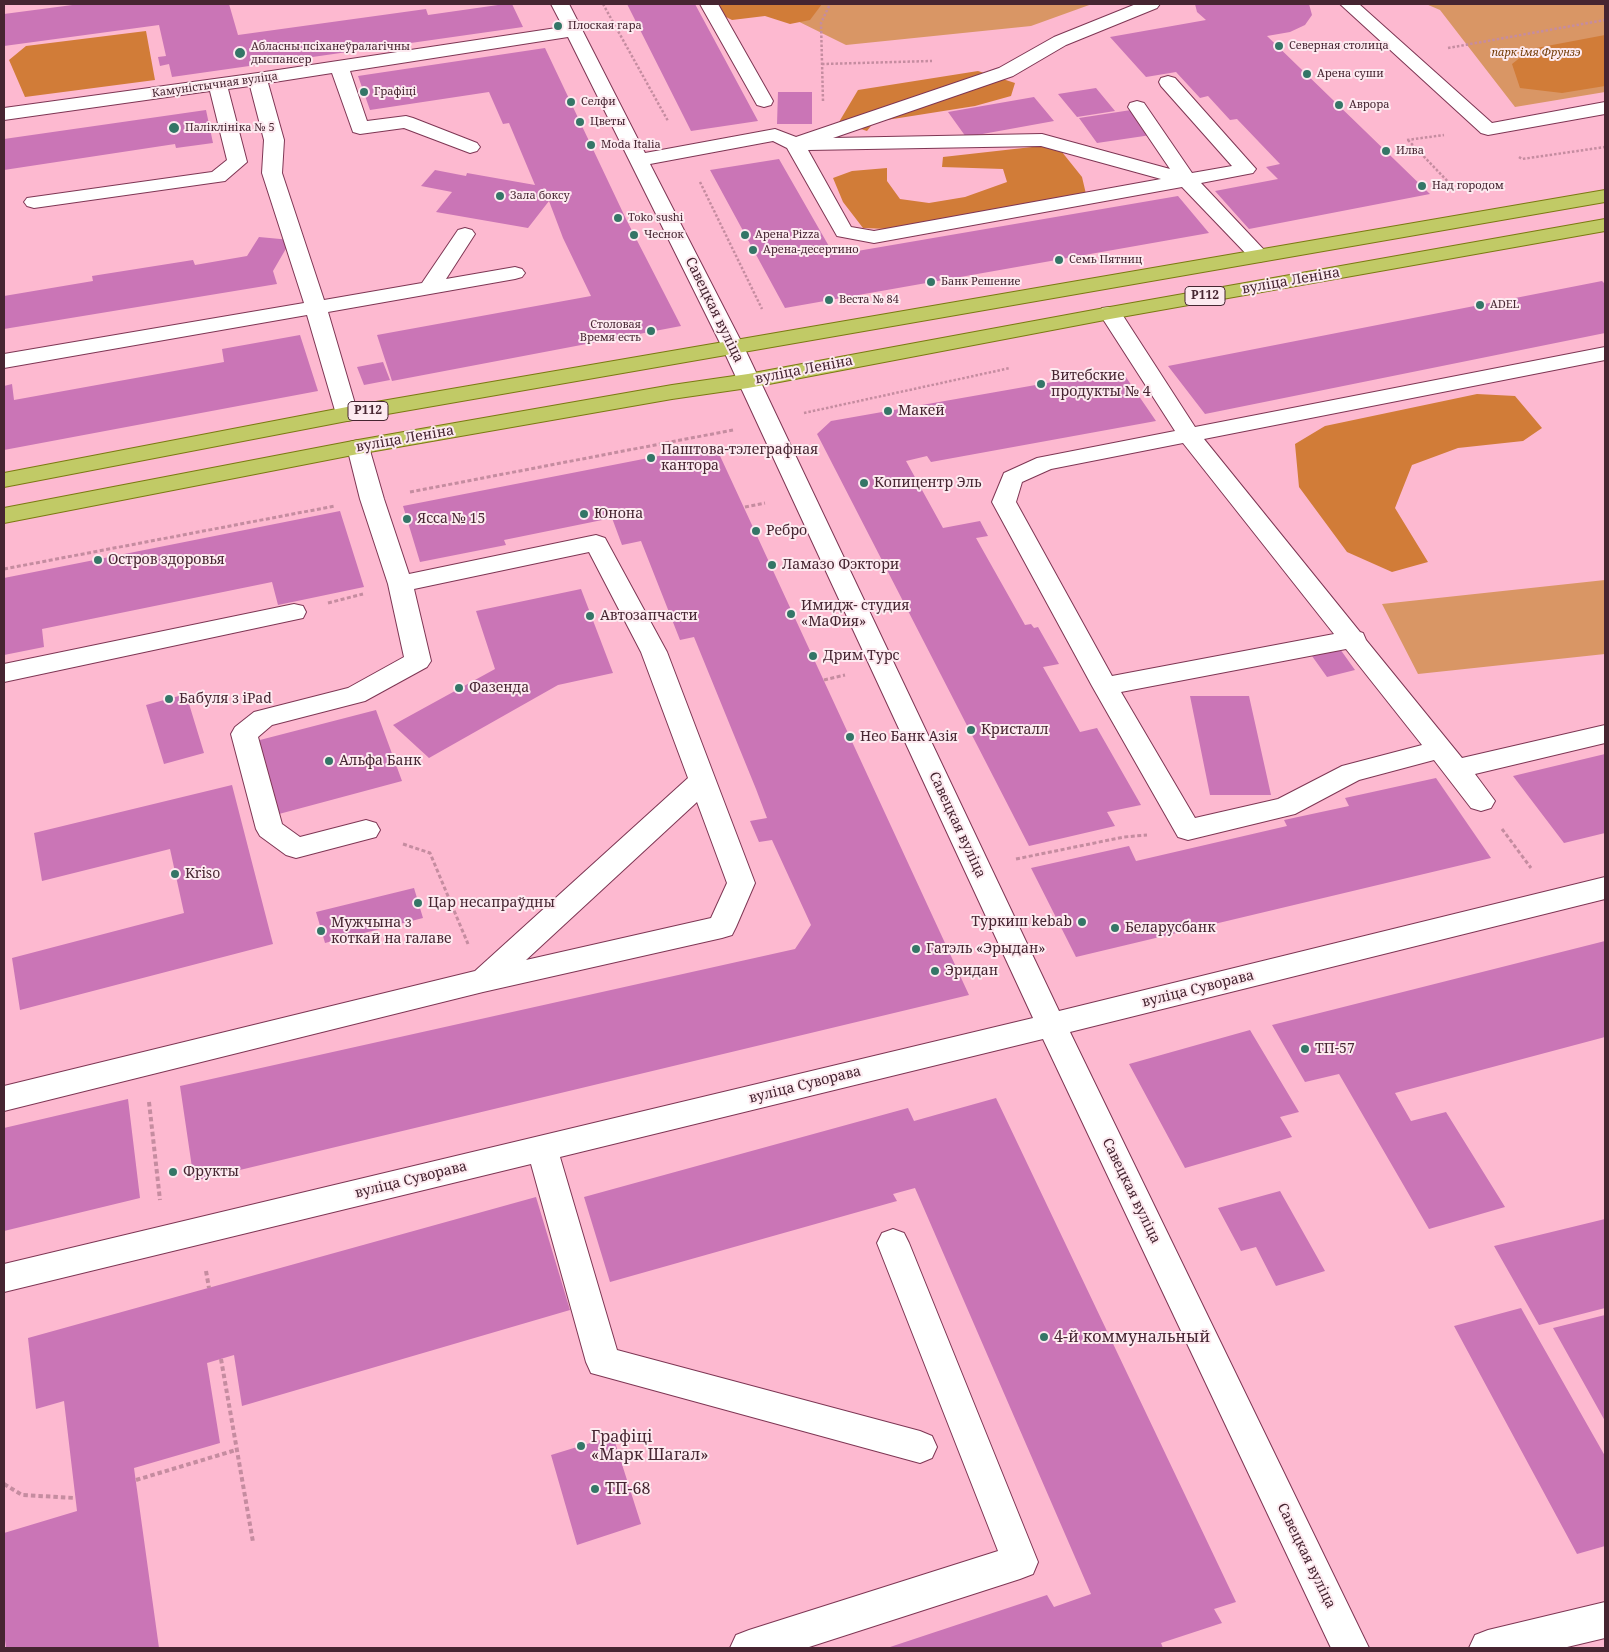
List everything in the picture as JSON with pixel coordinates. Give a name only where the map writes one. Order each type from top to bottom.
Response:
[{"type":"main road","name":"Р112","points":[[4,480],[347,414],[1605,196]]},
{"type":"main road","name":"вуліца Леніна","points":[[4,516],[358,447],[672,392],[748,381],[1110,313],[1605,225]]},
{"type":"street","name":"Савецкая вуліца","points":[[560,4],[733,347],[976,867],[1350,1648]]},
{"type":"street","points":[[709,4],[764,101]]},
{"type":"street","points":[[795,144],[1006,72],[1060,41],[1151,4]]},
{"type":"street","points":[[1349,4],[1488,129],[1605,108]]},
{"type":"street","name":"Камуністычная вуліца","points":[[4,114],[258,79],[574,31]]},
{"type":"street","points":[[339,66],[360,128],[406,122],[470,146]]},
{"type":"street","points":[[258,79],[274,140],[272,173],[316,308],[347,414]]},
{"type":"street","points":[[795,144],[844,232],[874,237],[1246,169],[1168,82]]},
{"type":"street","points":[[34,202],[218,177],[237,162],[218,84]]},
{"type":"street","points":[[1137,107],[1187,180],[1258,256]]},
{"type":"street","points":[[638,160],[775,135],[795,144],[1042,140],[1187,180]]},
{"type":"street","points":[[429,288],[465,234]]},
{"type":"street","points":[[4,362],[516,273]]},
{"type":"street","points":[[1110,313],[1189,435],[1354,639],[1481,801]]},
{"type":"street","points":[[1605,353],[1045,463],[1012,478],[1004,502],[1105,686],[1188,830],[1285,807],[1351,773],[1605,734]]},
{"type":"street","points":[[358,447],[372,499],[400,584],[418,661],[356,695],[263,718],[244,734],[270,829],[296,848],[366,830]]},
{"type":"street","points":[[4,1099],[483,981],[722,927],[741,883],[654,652],[596,543],[400,584]]},
{"type":"street","points":[[4,673],[294,612]]},
{"type":"street","points":[[1105,686],[1354,639]]},
{"type":"street","points":[[483,981],[702,781]]},
{"type":"street","name":"вуліца Суворава","points":[[4,1278],[1052,1025],[1605,888]]},
{"type":"street","points":[[542,1148],[603,1362],[920,1447]]},
{"type":"street","points":[[749,1648],[1020,1562],[893,1242]]},
{"type":"street","points":[[1488,1648],[1605,1620]]},
{"type":"path","points":[[795,144],[823,119],[821,23],[830,4]]},
{"type":"path","points":[[1449,48],[1605,20]]},
{"type":"path","points":[[822,64],[932,61]]},
{"type":"path","points":[[1407,140],[1453,186]]},
{"type":"path","points":[[294,612],[400,584]]},
{"type":"path","points":[[1481,801],[1535,873]]},
{"type":"path","points":[[366,830],[430,853],[483,981]]},
{"type":"path","points":[[976,867],[1124,837],[1188,830]]},
{"type":"path","points":[[144,1064],[165,1238]]},
{"type":"path","points":[[221,1359],[253,1542]]},
{"type":"path","points":[[136,1480],[236,1450]]},
{"type":"path","points":[[4,1484],[22,1495],[75,1498]]},
{"type":"green space","points":[[715,4],[822,4],[810,20],[790,24],[765,16],[732,20],[720,14]]},
{"type":"green space","points":[[763,4],[1092,4],[1031,26],[846,45]]},
{"type":"green space","name":"парк імя Фрунзэ","points":[[1426,4],[1605,4],[1605,92],[1515,107],[1440,10]]},
{"type":"green space","points":[[146,31],[155,80],[25,97],[9,60],[26,46]]},
{"type":"green space","points":[[1605,35],[1605,86],[1562,93],[1520,88],[1512,64],[1531,49]]},
{"type":"green space","points":[[978,71],[1015,83],[1011,96],[975,106],[874,122],[867,131],[839,122],[858,90]]},
{"type":"green space","points":[[1041,146],[1062,152],[1082,177],[1086,194],[888,229],[863,228],[843,202],[833,178],[852,171],[887,168],[887,181],[900,199],[929,203],[965,197],[1007,182],[1003,169],[942,167],[943,157]]},
{"type":"green space","points":[[1477,394],[1515,396],[1542,428],[1523,441],[1458,448],[1412,465],[1395,508],[1428,562],[1392,572],[1347,552],[1299,487],[1295,444],[1325,426]]},
{"type":"green space","points":[[1605,580],[1605,654],[1418,674],[1382,604]]},
{"type":"building","points":[[80,4],[229,4],[238,35],[426,9],[428,15],[505,4],[512,4],[523,27],[172,77],[169,64],[160,66],[158,57],[166,56],[159,25],[4,46],[4,14]]},
{"type":"building","points":[[627,4],[695,4],[758,121],[691,131]]},
{"type":"building","points":[[1195,4],[1309,4],[1312,15],[1305,25],[1290,32],[1267,36],[1430,194],[1249,229],[1215,191],[1278,179],[1266,167],[1280,164],[1237,119],[1230,120],[1208,96],[1200,98],[1176,72],[1146,77],[1110,37],[1206,20],[1197,12]]},
{"type":"building","points":[[545,48],[626,219],[681,326],[392,381],[377,335],[591,296],[563,238],[549,201],[528,228],[436,212],[452,192],[421,186],[435,170],[466,176],[467,173],[535,185],[509,123],[503,124],[489,92],[370,110],[358,76]]},
{"type":"building","points":[[1096,88],[1115,111],[1077,117],[1058,94]]},
{"type":"building","points":[[778,92],[812,92],[812,124],[777,124]]},
{"type":"building","points":[[1034,97],[1054,121],[966,137],[948,112]]},
{"type":"building","points":[[206,110],[213,143],[176,148],[175,144],[4,170],[4,139]]},
{"type":"building","points":[[1131,110],[1151,135],[1097,143],[1079,118]]},
{"type":"building","points":[[779,159],[834,255],[1178,196],[1209,233],[785,308],[710,170]]},
{"type":"building","points":[[259,237],[291,240],[273,271],[277,284],[4,329],[4,296],[93,281],[92,276],[193,260],[195,265],[247,256]]},
{"type":"building","points":[[1602,281],[1605,284],[1605,333],[1205,414],[1168,366]]},
{"type":"building","points":[[300,335],[318,391],[4,450],[4,386],[12,384],[14,400],[224,362],[222,349]]},
{"type":"building","points":[[383,362],[390,380],[364,385],[357,367]]},
{"type":"building","points":[[1121,370],[1156,421],[931,462],[927,456],[906,461],[943,528],[980,521],[988,536],[976,538],[1025,625],[1031,624],[1034,628],[1038,627],[1059,664],[1043,667],[1080,732],[1097,728],[1141,805],[1107,812],[1115,826],[1029,846],[817,434],[831,421]]},
{"type":"building","points":[[715,445],[969,995],[194,1181],[180,1086],[795,949],[811,925],[772,840],[759,842],[750,821],[767,818],[756,789],[694,637],[680,640],[641,541],[622,545],[612,518],[504,540],[506,545],[420,562],[403,506]]},
{"type":"building","points":[[340,511],[364,587],[278,605],[272,582],[42,629],[44,647],[4,655],[4,578]]},
{"type":"building","points":[[581,589],[613,673],[558,685],[429,758],[393,725],[495,669],[476,611]]},
{"type":"building","points":[[1340,649],[1355,670],[1327,677],[1312,656]]},
{"type":"building","points":[[186,694],[204,753],[164,764],[146,705]]},
{"type":"building","points":[[1190,696],[1249,696],[1271,795],[1210,795]]},
{"type":"building","name":"Альфа Банк","points":[[376,710],[402,781],[279,814],[256,741]]},
{"type":"building","points":[[1605,754],[1605,833],[1564,843],[1513,776]]},
{"type":"building","points":[[1436,778],[1491,858],[1076,957],[1031,868],[1129,846],[1136,861],[1287,826],[1284,820],[1349,806],[1345,798]]},
{"type":"building","points":[[232,785],[273,944],[20,1010],[12,958],[184,913],[170,849],[42,881],[34,833]]},
{"type":"building","points":[[414,888],[423,918],[325,943],[316,912]]},
{"type":"building","points":[[1605,941],[1605,1037],[1395,1093],[1411,1121],[1446,1112],[1505,1207],[1429,1229],[1339,1074],[1305,1082],[1272,1025]]},
{"type":"building","points":[[1250,1030],[1299,1112],[1280,1117],[1292,1137],[1185,1168],[1129,1064]]},
{"type":"building","name":"4-й коммунальный","points":[[996,1098],[1236,1602],[1214,1609],[1222,1623],[1161,1643],[1163,1648],[887,1648],[1047,1595],[1054,1607],[1091,1594],[915,1188],[893,1194],[897,1201],[610,1282],[584,1197],[908,1108],[914,1121]]},
{"type":"building","points":[[128,1099],[140,1198],[4,1231],[4,1128]]},
{"type":"building","points":[[1280,1191],[1325,1271],[1276,1286],[1256,1247],[1241,1251],[1218,1208]]},
{"type":"building","points":[[536,1197],[570,1310],[242,1406],[234,1355],[207,1363],[220,1443],[134,1468],[159,1648],[6,1648],[4,1632],[4,1533],[77,1511],[64,1401],[36,1409],[28,1338]]},
{"type":"building","points":[[1605,1219],[1605,1308],[1539,1325],[1494,1246]]},
{"type":"building","points":[[1521,1308],[1605,1456],[1605,1546],[1577,1554],[1454,1326]]},
{"type":"building","points":[[1605,1315],[1605,1421],[1553,1328]]},
{"type":"building","name":"ТП-68","points":[[613,1436],[641,1524],[577,1545],[551,1455]]},
{"type":"place","name":"Плоская гара","points":[[558,26]]},
{"type":"place","name":"Северная столица","points":[[1279,46]]},
{"type":"place","name":"Абласны псіханеўралагічны дыспансер","points":[[240,53]]},
{"type":"place","name":"Арена суши","points":[[1307,74]]},
{"type":"place","name":"Графіці","points":[[364,92]]},
{"type":"place","name":"Селфи","points":[[571,102]]},
{"type":"place","name":"Аврора","points":[[1339,105]]},
{"type":"place","name":"Цветы","points":[[580,122]]},
{"type":"place","name":"Паліклініка № 5","points":[[174,128]]},
{"type":"place","name":"Moda Italia","points":[[591,145]]},
{"type":"place","name":"Илва","points":[[1386,151]]},
{"type":"place","name":"Над городом","points":[[1422,186]]},
{"type":"place","name":"Зала боксу","points":[[500,196]]},
{"type":"place","name":"Toko sushi","points":[[618,218]]},
{"type":"place","name":"Чеснок","points":[[634,235]]},
{"type":"place","name":"Арена Pizza","points":[[745,235]]},
{"type":"place","name":"Арена-десертино","points":[[753,250]]},
{"type":"place","name":"Семь Пятниц","points":[[1059,260]]},
{"type":"place","name":"Банк Решение","points":[[931,282]]},
{"type":"place","name":"Веста № 84","points":[[829,300]]},
{"type":"place","name":"ADEL","points":[[1480,305]]},
{"type":"place","name":"Столовая Время есть","points":[[651,331]]},
{"type":"place","name":"Витебские продукты № 4","points":[[1041,384]]},
{"type":"place","name":"Макей","points":[[888,411]]},
{"type":"place","name":"Паштова-тэлеграфная кантора","points":[[651,458]]},
{"type":"place","name":"Копицентр Эль","points":[[864,483]]},
{"type":"place","name":"Юнона","points":[[584,514]]},
{"type":"place","name":"Ясса № 15","points":[[407,519]]},
{"type":"place","name":"Ребро","points":[[756,531]]},
{"type":"place","name":"Остров здоровья","points":[[98,560]]},
{"type":"place","name":"Ламазо Фэктори","points":[[772,565]]},
{"type":"place","name":"Имидж- студия «МаФия»","points":[[791,614]]},
{"type":"place","name":"Автозапчасти","points":[[590,616]]},
{"type":"place","name":"Дрим Турс","points":[[813,656]]},
{"type":"place","name":"Фазенда","points":[[459,688]]},
{"type":"place","name":"Бабуля з iPad","points":[[169,699]]},
{"type":"place","name":"Кристалл","points":[[971,730]]},
{"type":"place","name":"Нео Банк Азія","points":[[850,737]]},
{"type":"place","name":"Альфа Банк","points":[[329,761]]},
{"type":"place","name":"Kriso","points":[[175,874]]},
{"type":"place","name":"Цар несапраўдны","points":[[418,903]]},
{"type":"place","name":"Туркиш kebab","points":[[1082,922]]},
{"type":"place","name":"Беларусбанк","points":[[1115,928]]},
{"type":"place","name":"Мужчына з коткай на галаве","points":[[321,931]]},
{"type":"place","name":"Гатэль «Эрыдан»","points":[[916,949]]},
{"type":"place","name":"Эридан","points":[[935,971]]},
{"type":"place","name":"ТП-57","points":[[1305,1049]]},
{"type":"place","name":"Фрукты","points":[[173,1172]]},
{"type":"place","name":"4-й коммунальный","points":[[1044,1337]]},
{"type":"place","name":"Графіці «Марк Шагал»","points":[[581,1446]]},
{"type":"place","name":"ТП-68","points":[[595,1489]]}]
